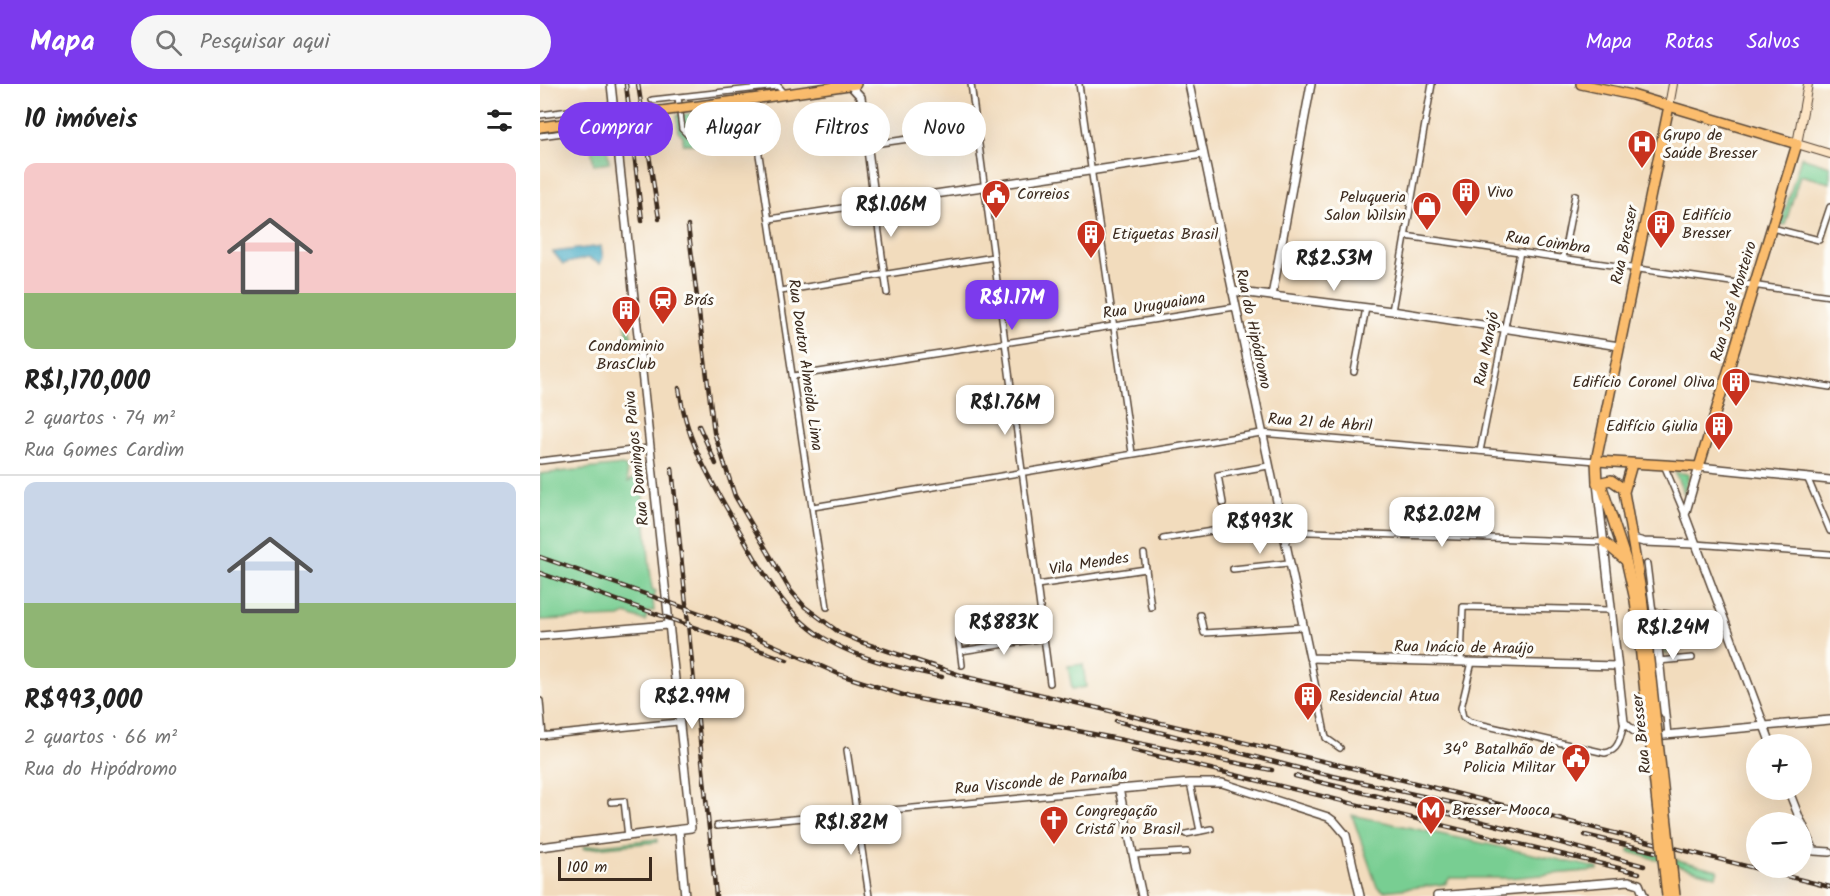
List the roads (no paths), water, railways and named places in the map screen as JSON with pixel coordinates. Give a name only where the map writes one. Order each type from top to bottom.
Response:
[{"type":"main road","points":[[799,92],[811,84]]},
{"type":"main road","points":[[540,127],[851,84]]},
{"type":"main road","points":[[1581,84],[1669,105],[1830,154]]},
{"type":"main road","name":"Rua Bresser","points":[[1672,84],[1596,461],[1598,483],[1602,487],[1638,599],[1675,896]]},
{"type":"main road","points":[[1797,144],[1808,84]]},
{"type":"main road","name":"Rua José Monteiro","points":[[1699,467],[1797,144]]},
{"type":"main road","name":"Rua 21 de Abril","points":[[1596,461],[1699,467]]},
{"type":"main road","name":"Rua Bresser","points":[[1632,464],[1624,489],[1634,544],[1667,896]]},
{"type":"main road","points":[[1598,483],[1611,480],[1624,489]]},
{"type":"main road","points":[[1604,542],[1626,560]]},
{"type":"street","name":"Rua Domingos Paiva","points":[[611,84],[613,102]]},
{"type":"street","points":[[851,84],[861,97],[862,102]]},
{"type":"street","points":[[971,84],[1050,683]]},
{"type":"street","points":[[1079,84],[1132,453]]},
{"type":"street","name":"Rua do Hipódromo","points":[[1189,84],[1326,738],[1340,748]]},
{"type":"street","points":[[1272,296],[1311,84]]},
{"type":"street","points":[[1392,311],[1432,84]]},
{"type":"street","points":[[652,100],[760,85],[778,86],[785,94]]},
{"type":"street","name":"Rua Doutor Almeida Lima","points":[[678,97],[684,132],[693,136],[755,128],[827,607]]},
{"type":"street","points":[[540,115],[558,113]]},
{"type":"street","points":[[540,136],[558,134]]},
{"type":"street","points":[[770,219],[1203,154]]},
{"type":"street","name":"Rua Domingos Paiva","points":[[619,156],[691,829],[679,831]]},
{"type":"street","points":[[869,156],[887,293]]},
{"type":"street","points":[[1563,258],[1575,195]]},
{"type":"street","points":[[1772,228],[1819,240],[1830,207]]},
{"type":"street","name":"Rua Coimbra","points":[[1405,236],[1830,296]]},
{"type":"street","name":"Rua Marajó","points":[[1480,451],[1520,252]]},
{"type":"street","points":[[781,291],[994,257]]},
{"type":"street","points":[[1232,291],[1392,311],[1619,346]]},
{"type":"street","name":"Rua Uruguaiana","points":[[793,376],[1235,307]]},
{"type":"street","points":[[1354,372],[1366,308]]},
{"type":"street","points":[[1728,371],[1830,387]]},
{"type":"street","name":"Rua 21 de Abril","points":[[813,507],[1021,471],[1261,434],[1596,461]]},
{"type":"street","points":[[540,461],[649,448]]},
{"type":"street","points":[[1664,465],[1767,734]]},
{"type":"street","points":[[1223,503],[1218,475],[1268,466]]},
{"type":"street","points":[[1685,515],[1699,467]]},
{"type":"street","name":"Rua 21 de Abril","points":[[1699,467],[1830,480]]},
{"type":"street","points":[[1807,477],[1830,531]]},
{"type":"street","name":"Rua Bresser","points":[[1598,483],[1610,610],[1624,722]]},
{"type":"street","points":[[1163,539],[1279,520]]},
{"type":"street","points":[[1281,531],[1604,542]]},
{"type":"street","points":[[1634,544],[1644,542],[1695,544],[1830,554]]},
{"type":"street","name":"Vila Mendes","points":[[1144,554],[1151,607]]},
{"type":"street","points":[[1233,569],[1288,563]]},
{"type":"street","points":[[1647,564],[1653,612],[1656,618],[1658,661],[1668,735]]},
{"type":"street","name":"Vila Mendes","points":[[1037,585],[1146,568]]},
{"type":"street","points":[[1461,661],[1463,607],[1610,610]]},
{"type":"street","points":[[1653,612],[1669,613],[1674,659]]},
{"type":"street","points":[[1200,615],[1204,633],[1303,627]]},
{"type":"street","points":[[540,636],[668,625]]},
{"type":"street","points":[[961,651],[1044,638]]},
{"type":"street","points":[[959,641],[962,665]]},
{"type":"street","name":"Rua Inácio de Araújo","points":[[1310,658],[1617,666]]},
{"type":"street","points":[[1658,661],[1692,658]]},
{"type":"street","points":[[1472,662],[1461,708],[1463,717],[1470,722],[1605,753],[1613,752],[1617,747],[1624,722],[1640,735],[1668,735],[1830,720]]},
{"type":"street","points":[[540,701],[542,736],[678,722]]},
{"type":"street","points":[[847,750],[869,896]]},
{"type":"street","points":[[1190,783],[1200,831]]},
{"type":"street","name":"Rua Visconde de Parnaíba","points":[[717,826],[1119,789],[1190,783],[1222,783],[1328,817],[1340,826],[1349,844],[1360,896]]},
{"type":"street","points":[[1119,789],[1142,896]]},
{"type":"street","points":[[611,802],[624,801],[628,837]]},
{"type":"street","points":[[1186,834],[1211,829]]},
{"type":"street","points":[[540,847],[679,831],[685,896]]},
{"type":"street","points":[[1812,847],[1814,851],[1830,852]]},
{"type":"street","points":[[1133,855],[1187,852]]},
{"type":"street","points":[[1437,896],[1637,882],[1644,896]]},
{"type":"water","points":[[601,246],[603,258],[600,264],[588,258],[563,264],[553,252]]},
{"type":"railway","points":[[626,84],[642,221]]},
{"type":"railway","points":[[638,84],[659,219]]},
{"type":"railway","points":[[688,226],[714,432],[735,496],[790,590],[805,607],[840,633],[966,677],[1403,780],[1830,887]]},
{"type":"railway","points":[[679,388],[687,426],[707,473],[763,572],[785,604],[813,630],[842,648],[884,663],[942,677]]},
{"type":"railway","points":[[699,426],[716,464]]},
{"type":"railway","points":[[672,468],[716,896]]},
{"type":"railway","points":[[540,557],[708,616],[841,675],[909,697],[1272,770]]},
{"type":"railway","points":[[540,573],[787,660]]},
{"type":"railway","points":[[1116,721],[1302,769],[1498,813]]},
{"type":"railway","points":[[1132,750],[1639,873]]},
{"type":"railway","points":[[1295,776],[1507,828],[1644,866]]},
{"type":"railway","points":[[1585,835],[1664,854]]},
{"type":"place","name":"Grupo de Saúde Bresser","points":[[1642,170]]},
{"type":"place","name":"Vivo","points":[[1466,218]]},
{"type":"place","name":"Correios","points":[[996,220]]},
{"type":"place","name":"Peluqueria Salon Wilsin","points":[[1427,232]]},
{"type":"place","name":"Edifício Bresser","points":[[1661,250]]},
{"type":"place","name":"Etiquetas Brasil","points":[[1091,260]]},
{"type":"place","name":"Brás","points":[[663,326]]},
{"type":"place","name":"Condominio BrasClub","points":[[626,336]]},
{"type":"place","name":"Edifício Coronel Oliva","points":[[1736,408]]},
{"type":"place","name":"Edifício Giulia","points":[[1719,452]]},
{"type":"place","name":"Residencial Atua","points":[[1308,722]]},
{"type":"place","name":"34º Batalhão de Policia Militar","points":[[1576,784]]},
{"type":"place","name":"Bresser-Mooca","points":[[1431,836]]},
{"type":"place","name":"Congregação Cristã no Brasil","points":[[1054,846]]}]
